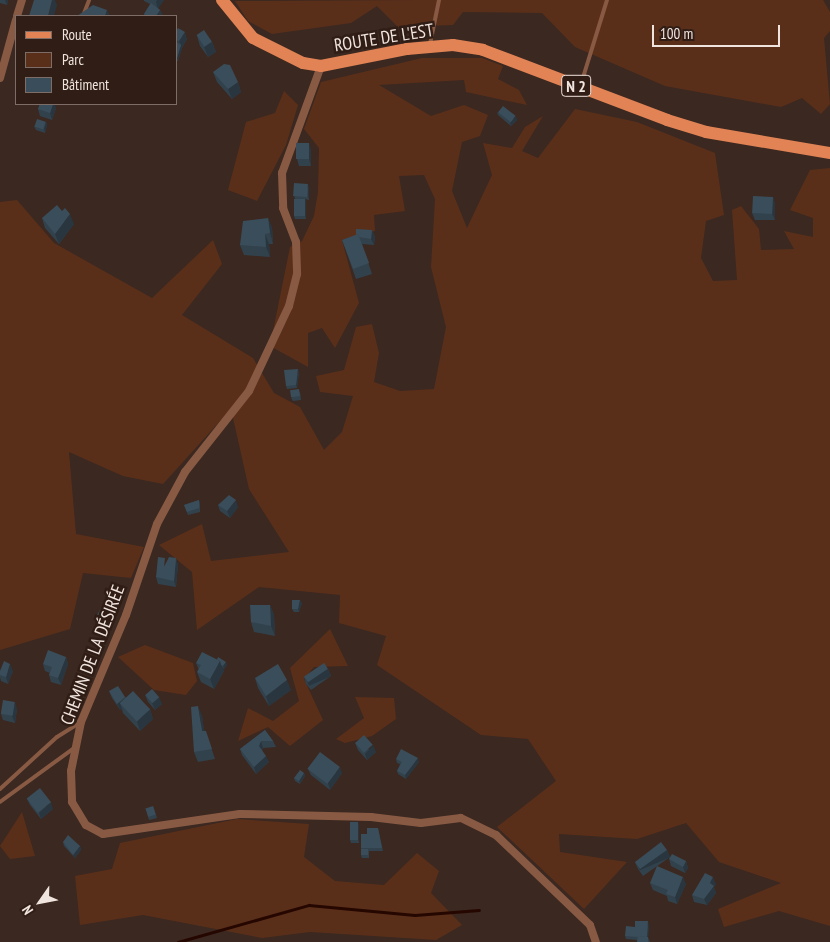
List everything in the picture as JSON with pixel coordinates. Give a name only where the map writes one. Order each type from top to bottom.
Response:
[{"type":"main road","name":"ROUTE DE L'EST","points":[[222,0],[253,38],[272,52],[321,66],[431,47],[483,50],[580,88],[706,132],[830,153]]},
{"type":"street","points":[[17,15],[22,0]]},
{"type":"street","points":[[0,78],[15,24]]},
{"type":"street","name":"CHEMIN DE LA DÉSIRÉE","points":[[321,66],[282,174],[282,208],[296,242],[297,274],[289,306],[248,390],[173,490],[81,722],[74,748],[72,802],[86,825],[103,834],[240,814],[371,817],[421,823],[461,818],[476,822],[496,835],[590,925],[596,942]]},
{"type":"lane","points":[[83,15],[89,0]]},
{"type":"lane","points":[[431,47],[439,0]]},
{"type":"lane","points":[[580,88],[607,0]]},
{"type":"lane","points":[[0,789],[57,737],[81,722]]},
{"type":"lane","points":[[0,802],[74,748]]},
{"type":"green space","points":[[823,0],[830,12],[830,31],[824,38],[830,104],[821,114],[802,98],[781,107],[665,86],[575,47],[542,13],[463,12],[453,25],[398,27],[377,6],[351,23],[272,34],[248,21],[235,1]]},
{"type":"green space","points":[[422,58],[482,58],[503,66],[498,79],[519,90],[527,105],[466,92],[464,80],[379,85],[431,116],[464,105],[488,115],[480,136],[462,142],[452,191],[467,228],[492,175],[483,143],[512,148],[525,127],[543,116],[522,151],[538,158],[575,109],[637,122],[715,153],[724,215],[706,221],[701,258],[713,281],[737,280],[732,210],[741,206],[759,229],[761,250],[794,249],[784,231],[813,237],[813,218],[790,210],[810,170],[830,168],[830,926],[779,911],[724,927],[718,909],[781,883],[719,862],[686,823],[637,839],[559,834],[560,852],[627,862],[584,909],[497,827],[556,781],[528,739],[481,735],[377,665],[386,636],[339,623],[340,595],[259,587],[197,630],[192,572],[159,545],[202,524],[211,561],[289,552],[249,489],[231,409],[163,484],[123,476],[69,452],[76,534],[144,547],[131,578],[83,573],[70,629],[0,650],[0,202],[17,200],[54,243],[152,298],[213,240],[222,264],[182,315],[253,358],[274,393],[300,407],[324,450],[342,432],[353,396],[320,392],[316,376],[344,370],[356,327],[372,324],[379,353],[374,382],[400,391],[434,389],[446,327],[431,267],[435,199],[424,175],[399,176],[405,211],[374,215],[375,231],[342,240],[359,303],[335,348],[322,328],[308,333],[308,367],[270,346],[290,247],[302,241],[314,216],[318,192],[319,148],[304,129],[321,82]]},
{"type":"green space","points":[[284,91],[298,105],[286,145],[257,201],[228,190],[246,122],[275,113]]},
{"type":"green space","points":[[330,629],[348,666],[314,667],[304,679],[323,720],[290,746],[268,727],[238,741],[248,708],[273,721],[299,701],[290,668]]},
{"type":"green space","points":[[145,645],[193,663],[197,681],[186,695],[154,690],[118,657]]},
{"type":"green space","points":[[355,697],[394,698],[396,719],[372,736],[345,743],[336,739],[364,718]]},
{"type":"green space","points":[[22,812],[35,856],[10,859],[0,846]]},
{"type":"green space","points":[[237,819],[309,824],[304,857],[335,881],[384,885],[417,853],[439,871],[431,893],[462,925],[436,940],[310,932],[262,938],[143,915],[80,925],[75,876],[112,869],[120,843]]},
{"type":"building","points":[[34,0],[52,0],[48,15],[29,15]]},
{"type":"building","points":[[151,3],[160,10],[157,15],[144,14]]},
{"type":"building","points":[[93,5],[107,10],[105,15],[78,15]]},
{"type":"building","points":[[178,28],[185,32],[178,41]]},
{"type":"building","points":[[204,30],[212,42],[204,47],[197,35]]},
{"type":"building","points":[[178,43],[181,45],[178,55]]},
{"type":"building","points":[[224,64],[230,65],[238,82],[228,89],[213,72]]},
{"type":"building","points":[[40,105],[53,105],[50,113],[38,109]]},
{"type":"building","points":[[503,106],[516,116],[511,122],[498,112]]},
{"type":"building","points":[[37,119],[46,122],[43,129],[35,127]]},
{"type":"building","points":[[296,143],[309,143],[309,159],[296,159]]},
{"type":"building","points":[[294,183],[308,184],[307,197],[293,196]]},
{"type":"building","points":[[753,196],[773,197],[772,214],[752,213]]},
{"type":"building","points":[[294,199],[305,199],[305,216],[294,216]]},
{"type":"building","points":[[57,205],[62,211],[65,208],[70,214],[55,234],[42,218]]},
{"type":"building","points":[[268,218],[270,233],[265,234],[266,247],[240,245],[243,221]]},
{"type":"building","points":[[356,229],[372,230],[371,239],[356,235]]},
{"type":"building","points":[[358,234],[369,263],[353,269],[342,240]]},
{"type":"building","points":[[298,369],[296,385],[286,386],[284,370]]},
{"type":"building","points":[[299,389],[300,396],[291,397],[290,390]]},
{"type":"building","points":[[229,495],[236,500],[227,511],[218,505]]},
{"type":"building","points":[[199,500],[199,508],[187,512],[184,505]]},
{"type":"building","points":[[158,557],[165,558],[164,567],[169,557],[176,558],[174,581],[156,577]]},
{"type":"building","points":[[292,600],[300,600],[298,609],[292,609]]},
{"type":"building","points":[[250,605],[270,605],[271,626],[251,622]]},
{"type":"building","points":[[101,608],[112,614],[106,626],[95,619]]},
{"type":"building","points":[[48,650],[66,657],[58,678],[49,675],[52,667],[43,664]]},
{"type":"building","points":[[202,652],[220,661],[210,679],[197,672],[201,665],[196,663]]},
{"type":"building","points":[[218,657],[226,662],[223,666],[217,660]]},
{"type":"building","points":[[4,661],[10,664],[6,677],[0,675]]},
{"type":"building","points":[[324,663],[328,669],[308,682],[304,676]]},
{"type":"building","points":[[278,664],[287,680],[266,696],[255,678]]},
{"type":"building","points":[[118,686],[125,697],[117,704],[109,691]]},
{"type":"building","points":[[152,689],[159,697],[152,703],[145,695]]},
{"type":"building","points":[[133,691],[150,709],[137,722],[120,703]]},
{"type":"building","points":[[3,700],[15,702],[13,716],[1,714]]},
{"type":"building","points":[[198,706],[202,731],[206,731],[212,749],[194,752],[191,707]]},
{"type":"building","points":[[265,730],[273,741],[261,741],[259,746],[266,756],[254,767],[240,749]]},
{"type":"building","points":[[364,735],[373,745],[364,753],[355,743]]},
{"type":"building","points":[[401,749],[418,758],[405,775],[397,771],[402,762],[396,759]]},
{"type":"building","points":[[320,752],[340,767],[327,784],[307,769]]},
{"type":"building","points":[[300,770],[304,773],[299,781],[294,778]]},
{"type":"building","points":[[40,788],[51,802],[38,813],[27,798]]},
{"type":"building","points":[[153,806],[156,815],[148,817],[145,808]]},
{"type":"building","points":[[350,822],[358,822],[358,840],[350,840]]},
{"type":"building","points":[[367,828],[378,828],[382,848],[361,848],[361,834],[367,834]]},
{"type":"building","points":[[68,835],[80,846],[73,855],[63,842]]},
{"type":"building","points":[[661,842],[667,850],[640,869],[635,862]]},
{"type":"building","points":[[361,849],[368,849],[368,855],[361,855]]},
{"type":"building","points":[[672,854],[686,861],[683,867],[669,859]]},
{"type":"building","points":[[657,866],[683,877],[675,897],[666,894],[668,890],[650,883]]},
{"type":"building","points":[[705,873],[713,877],[710,883],[714,886],[704,899],[692,895]]},
{"type":"building","points":[[635,921],[648,921],[647,937],[625,936],[626,926],[635,927]]},
{"type":"building","points":[[638,936],[648,937],[648,942],[637,942]]},
{"type":"waterway","points":[[178,942],[309,905],[415,915],[479,910]]}]
